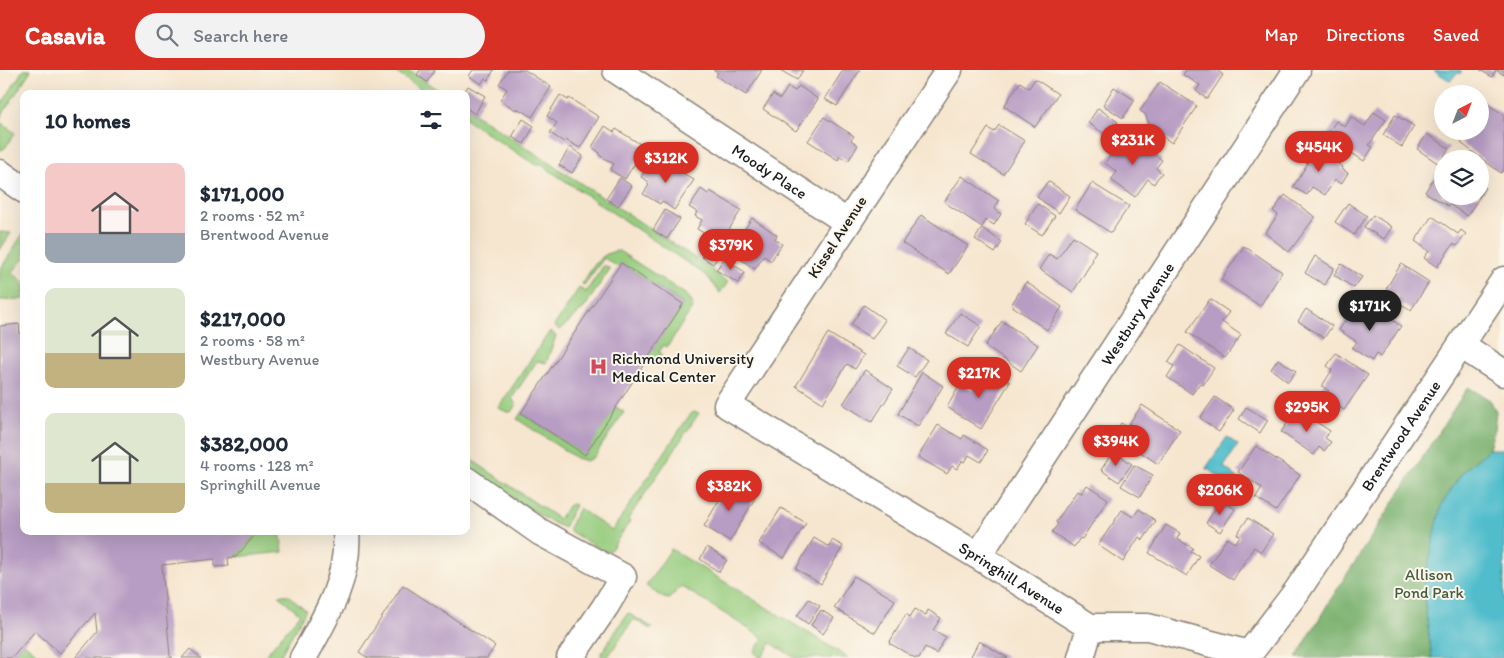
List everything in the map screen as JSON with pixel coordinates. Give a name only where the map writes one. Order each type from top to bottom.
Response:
[{"type":"street","name":"Moody Place","points":[[616,70],[847,222]]},
{"type":"street","name":"Kissel Avenue","points":[[727,405],[948,70]]},
{"type":"street","name":"Westbury Avenue","points":[[978,556],[1297,70]]},
{"type":"street","points":[[0,173],[20,187]]},
{"type":"street","name":"Brentwood Avenue","points":[[1090,627],[1148,628],[1249,654],[1297,591],[1504,280]]},
{"type":"street","points":[[1461,345],[1504,373]]},
{"type":"street","name":"Springhill Avenue","points":[[727,405],[978,556],[1090,627]]},
{"type":"street","points":[[470,483],[540,532],[623,577],[570,658]]},
{"type":"street","points":[[303,658],[329,611],[341,584],[346,535]]},
{"type":"street","points":[[1081,658],[1090,627]]},
{"type":"green space","points":[[23,70],[31,70],[0,118],[0,107]]},
{"type":"green space","points":[[392,70],[408,70],[438,90],[422,90]]},
{"type":"green space","points":[[470,111],[713,270],[713,272],[728,282],[720,293],[707,276],[540,164],[534,164],[470,123]]},
{"type":"green space","points":[[0,122],[15,133],[5,148],[1,150],[0,150]]},
{"type":"green space","points":[[0,232],[11,233],[0,250]]},
{"type":"green space","points":[[20,238],[20,263],[12,273],[20,279],[20,299],[0,300],[0,270]]},
{"type":"green space","points":[[619,251],[688,296],[692,302],[693,307],[667,347],[664,345],[659,352],[662,354],[657,362],[654,360],[649,364],[645,361],[683,304],[621,263],[618,267],[604,258],[584,285],[582,284],[601,258],[606,254]]},
{"type":"green space","points":[[604,265],[610,269],[584,308],[560,330],[554,326],[579,288],[586,292]]},
{"type":"green space","points":[[550,331],[556,336],[546,363],[537,361],[512,398],[516,405],[511,412],[498,408]]},
{"type":"green space","points":[[1468,387],[1490,400],[1496,411],[1494,430],[1489,449],[1462,473],[1423,589],[1432,658],[1296,658],[1329,602]]},
{"type":"green space","points":[[616,407],[624,412],[594,457],[586,461],[576,458],[517,419],[521,413],[584,454]]},
{"type":"green space","points":[[693,412],[699,413],[628,519],[630,521],[610,551],[603,551],[568,530],[579,508],[612,531]]},
{"type":"green space","points":[[470,459],[559,519],[568,506],[575,505],[564,528],[544,518],[470,469]]},
{"type":"green space","points":[[255,535],[281,535],[283,552],[236,557]]},
{"type":"green space","points":[[671,549],[849,658],[795,658],[771,643],[760,658],[754,652],[763,638],[681,586],[669,599],[664,598],[646,586]]},
{"type":"green space","points":[[288,595],[306,610],[279,658],[263,658],[300,614],[279,596]]},
{"type":"green space","points":[[628,613],[653,628],[650,629],[634,619],[607,658],[600,655]]},
{"type":"green space","points":[[24,643],[42,658],[12,658]]},
{"type":"water","points":[[1433,70],[1461,70],[1461,73],[1456,74],[1449,80]]},
{"type":"water","points":[[1227,437],[1238,445],[1224,467],[1238,478],[1233,486],[1206,468]]},
{"type":"water","points":[[1489,449],[1504,449],[1504,658],[1432,658],[1423,589],[1441,506],[1462,473]]},
{"type":"building","points":[[420,70],[435,70],[427,82],[417,75]]},
{"type":"building","points":[[473,70],[494,70],[488,80],[485,78],[481,84],[469,76]]},
{"type":"building","points":[[508,70],[525,70],[551,87],[532,117],[500,100],[507,89],[499,84]]},
{"type":"building","points":[[713,70],[762,70],[746,95],[716,76],[718,73]]},
{"type":"building","points":[[780,70],[803,70],[797,80]]},
{"type":"building","points":[[843,70],[860,70],[837,106],[825,99]]},
{"type":"building","points":[[1186,70],[1219,70],[1223,75],[1207,99],[1196,91],[1200,85],[1183,75]]},
{"type":"building","points":[[1480,70],[1496,70],[1492,77]]},
{"type":"building","points":[[1496,70],[1504,70],[1504,75]]},
{"type":"building","points":[[1035,79],[1058,94],[1035,127],[1004,106],[1020,82],[1029,88]]},
{"type":"building","points":[[1160,82],[1197,106],[1172,143],[1151,129],[1145,114],[1140,111]]},
{"type":"building","points":[[468,86],[485,96],[475,114],[470,111],[470,90],[466,90]]},
{"type":"building","points":[[799,86],[818,99],[796,131],[763,109],[773,94],[780,99],[788,87],[795,91]]},
{"type":"building","points":[[1114,87],[1135,100],[1123,118],[1103,105]]},
{"type":"building","points":[[560,95],[568,100],[569,98],[599,117],[580,148],[566,140],[564,142],[550,133],[557,123],[547,116]]},
{"type":"building","points":[[1489,105],[1504,115],[1504,169],[1501,173],[1489,164],[1489,150],[1470,150],[1461,143],[1463,140],[1489,140]]},
{"type":"building","points":[[1098,108],[1118,122],[1108,136],[1088,123]]},
{"type":"building","points":[[1374,112],[1386,120],[1369,145],[1373,147],[1364,161],[1326,136],[1336,121],[1345,127],[1351,117],[1365,126]]},
{"type":"building","points":[[1395,115],[1414,126],[1402,147],[1383,135]]},
{"type":"building","points":[[824,117],[854,136],[851,140],[858,145],[848,161],[840,156],[838,160],[808,141]]},
{"type":"building","points":[[523,119],[534,126],[524,144],[512,137]]},
{"type":"building","points":[[999,125],[1025,141],[1003,174],[971,154],[988,128],[994,132]]},
{"type":"building","points":[[605,126],[614,132],[616,129],[645,147],[625,179],[610,170],[614,164],[599,155],[600,153],[592,147]]},
{"type":"building","points":[[1126,134],[1162,160],[1156,168],[1162,173],[1154,184],[1148,179],[1135,197],[1111,180],[1117,172],[1105,163]]},
{"type":"building","points":[[1427,134],[1449,148],[1448,150],[1434,150],[1434,161],[1417,149]]},
{"type":"building","points":[[1311,146],[1343,167],[1342,169],[1348,173],[1341,184],[1335,180],[1325,195],[1312,187],[1307,195],[1293,187],[1308,163],[1302,160]]},
{"type":"building","points":[[570,147],[583,156],[572,173],[559,165]]},
{"type":"building","points":[[654,158],[662,163],[664,161],[694,180],[674,210],[662,201],[660,204],[643,194],[649,182],[641,177]]},
{"type":"building","points":[[962,176],[999,201],[994,209],[1001,214],[994,225],[986,220],[982,227],[944,202]]},
{"type":"building","points":[[620,178],[632,186],[618,206],[606,199]]},
{"type":"building","points":[[1434,178],[1434,197],[1425,192]]},
{"type":"building","points":[[1048,181],[1070,196],[1059,213],[1037,197]]},
{"type":"building","points":[[1092,183],[1129,206],[1111,233],[1075,210]]},
{"type":"building","points":[[701,189],[708,194],[710,191],[741,210],[722,241],[711,234],[709,236],[697,229],[702,220],[695,216],[697,212],[689,207]]},
{"type":"building","points":[[1285,195],[1315,217],[1289,252],[1265,233],[1278,215],[1273,211]]},
{"type":"building","points":[[1348,203],[1367,216],[1354,235],[1335,222]]},
{"type":"building","points":[[1038,204],[1055,216],[1042,235],[1025,224]]},
{"type":"building","points":[[1450,205],[1474,205],[1467,216]]},
{"type":"building","points":[[665,210],[680,219],[667,239],[653,230]]},
{"type":"building","points":[[921,215],[968,246],[949,274],[902,243]]},
{"type":"building","points":[[1373,215],[1392,227],[1384,239],[1364,227]]},
{"type":"building","points":[[1432,216],[1458,234],[1461,230],[1466,234],[1457,246],[1453,244],[1437,267],[1424,258],[1429,251],[1415,241]]},
{"type":"building","points":[[752,218],[777,235],[775,239],[782,244],[771,261],[764,256],[755,269],[730,252]]},
{"type":"building","points":[[982,228],[1002,242],[995,253],[975,239]]},
{"type":"building","points":[[1073,236],[1096,251],[1091,259],[1093,260],[1073,292],[1039,269],[1049,254],[1057,259]]},
{"type":"building","points":[[713,241],[724,248],[713,264],[702,257]]},
{"type":"building","points":[[1244,246],[1282,272],[1260,306],[1221,280]]},
{"type":"building","points":[[1315,256],[1334,268],[1325,285],[1305,273]]},
{"type":"building","points":[[724,259],[745,272],[738,283],[716,270]]},
{"type":"building","points":[[621,263],[683,304],[585,455],[521,413]]},
{"type":"building","points":[[1341,264],[1362,277],[1354,288],[1334,275]]},
{"type":"building","points":[[1401,264],[1429,282],[1411,310],[1396,301],[1399,297],[1386,289]]},
{"type":"building","points":[[1026,282],[1062,307],[1047,330],[1011,305]]},
{"type":"building","points":[[1210,299],[1229,312],[1222,322],[1241,335],[1225,358],[1187,332]]},
{"type":"building","points":[[864,305],[885,320],[872,339],[851,325]]},
{"type":"building","points":[[1355,305],[1371,315],[1375,309],[1401,326],[1380,357],[1376,354],[1372,361],[1352,348],[1357,342],[1339,330]]},
{"type":"building","points":[[1306,309],[1332,326],[1324,338],[1298,321]]},
{"type":"building","points":[[960,313],[981,326],[968,347],[946,334]]},
{"type":"building","points":[[1002,321],[1038,345],[1021,371],[985,346]]},
{"type":"building","points":[[19,324],[20,334],[20,535],[255,535],[236,557],[228,558],[229,566],[215,567],[215,559],[162,565],[170,656],[173,658],[75,658],[97,632],[95,613],[60,653],[35,631],[12,658],[0,658],[0,326]]},
{"type":"building","points":[[828,333],[864,355],[855,369],[847,364],[823,403],[796,386]]},
{"type":"building","points":[[1180,345],[1214,368],[1203,385],[1200,383],[1192,394],[1167,377],[1174,366],[1168,362]]},
{"type":"building","points":[[909,348],[927,360],[915,377],[897,366]]},
{"type":"building","points":[[1336,353],[1368,375],[1344,410],[1325,398],[1329,391],[1322,386],[1332,370],[1327,366]]},
{"type":"building","points":[[1278,359],[1296,371],[1288,382],[1271,369]]},
{"type":"building","points":[[865,370],[893,389],[872,422],[843,404]]},
{"type":"building","points":[[990,370],[1010,382],[981,429],[947,407],[961,383],[974,391]]},
{"type":"building","points":[[922,372],[943,386],[918,426],[898,414]]},
{"type":"building","points":[[1215,397],[1234,410],[1219,432],[1200,418]]},
{"type":"building","points":[[1142,405],[1180,430],[1158,464],[1114,434],[1121,423],[1127,427]]},
{"type":"building","points":[[1246,407],[1268,420],[1260,433],[1239,419]]},
{"type":"building","points":[[1297,409],[1330,431],[1325,438],[1331,442],[1324,451],[1319,447],[1314,455],[1281,432]]},
{"type":"building","points":[[938,425],[962,439],[964,435],[988,450],[981,462],[969,455],[965,462],[962,461],[957,469],[952,466],[947,474],[918,457]]},
{"type":"building","points":[[1256,446],[1300,475],[1276,511],[1256,498],[1262,488],[1238,472]]},
{"type":"building","points":[[1113,451],[1132,464],[1119,482],[1101,470]]},
{"type":"building","points":[[1134,465],[1153,475],[1140,497],[1121,486]]},
{"type":"building","points":[[729,483],[755,498],[730,541],[704,526]]},
{"type":"building","points":[[1087,485],[1108,499],[1082,539],[1080,538],[1074,547],[1052,532],[1058,524],[1056,522],[1077,491],[1082,493]]},
{"type":"building","points":[[1221,500],[1235,509],[1220,532],[1206,523]]},
{"type":"building","points":[[781,508],[806,523],[784,558],[759,543]]},
{"type":"building","points":[[1139,509],[1156,521],[1143,540],[1139,537],[1123,562],[1098,545],[1122,510],[1133,517]]},
{"type":"building","points":[[1248,518],[1273,534],[1261,552],[1254,547],[1233,580],[1209,565],[1227,538],[1235,543],[1240,536],[1237,534]]},
{"type":"building","points":[[1166,525],[1180,533],[1177,539],[1193,548],[1191,551],[1199,556],[1187,576],[1149,553]]},
{"type":"building","points":[[814,538],[829,547],[832,540],[843,546],[821,584],[796,569]]},
{"type":"building","points":[[707,547],[727,560],[719,572],[700,559]]},
{"type":"building","points":[[854,576],[895,600],[875,633],[834,608]]},
{"type":"building","points":[[403,585],[495,646],[487,658],[368,658],[359,652]]},
{"type":"building","points":[[809,599],[820,606],[808,624],[797,616]]},
{"type":"building","points":[[915,609],[926,615],[928,610],[941,618],[933,630],[946,637],[936,654],[925,647],[919,658],[915,658],[889,643],[906,614],[910,617]]},
{"type":"building","points":[[821,610],[834,618],[823,634],[811,625]]},
{"type":"building","points":[[979,641],[1008,658],[970,658]]},
{"type":"building","points":[[190,649],[201,658],[182,658]]},
{"type":"place","name":"Richmond University Medical Center","points":[[598,367]]},
{"type":"park label","name":"Allison Pond Park","points":[[1429,583]]}]
